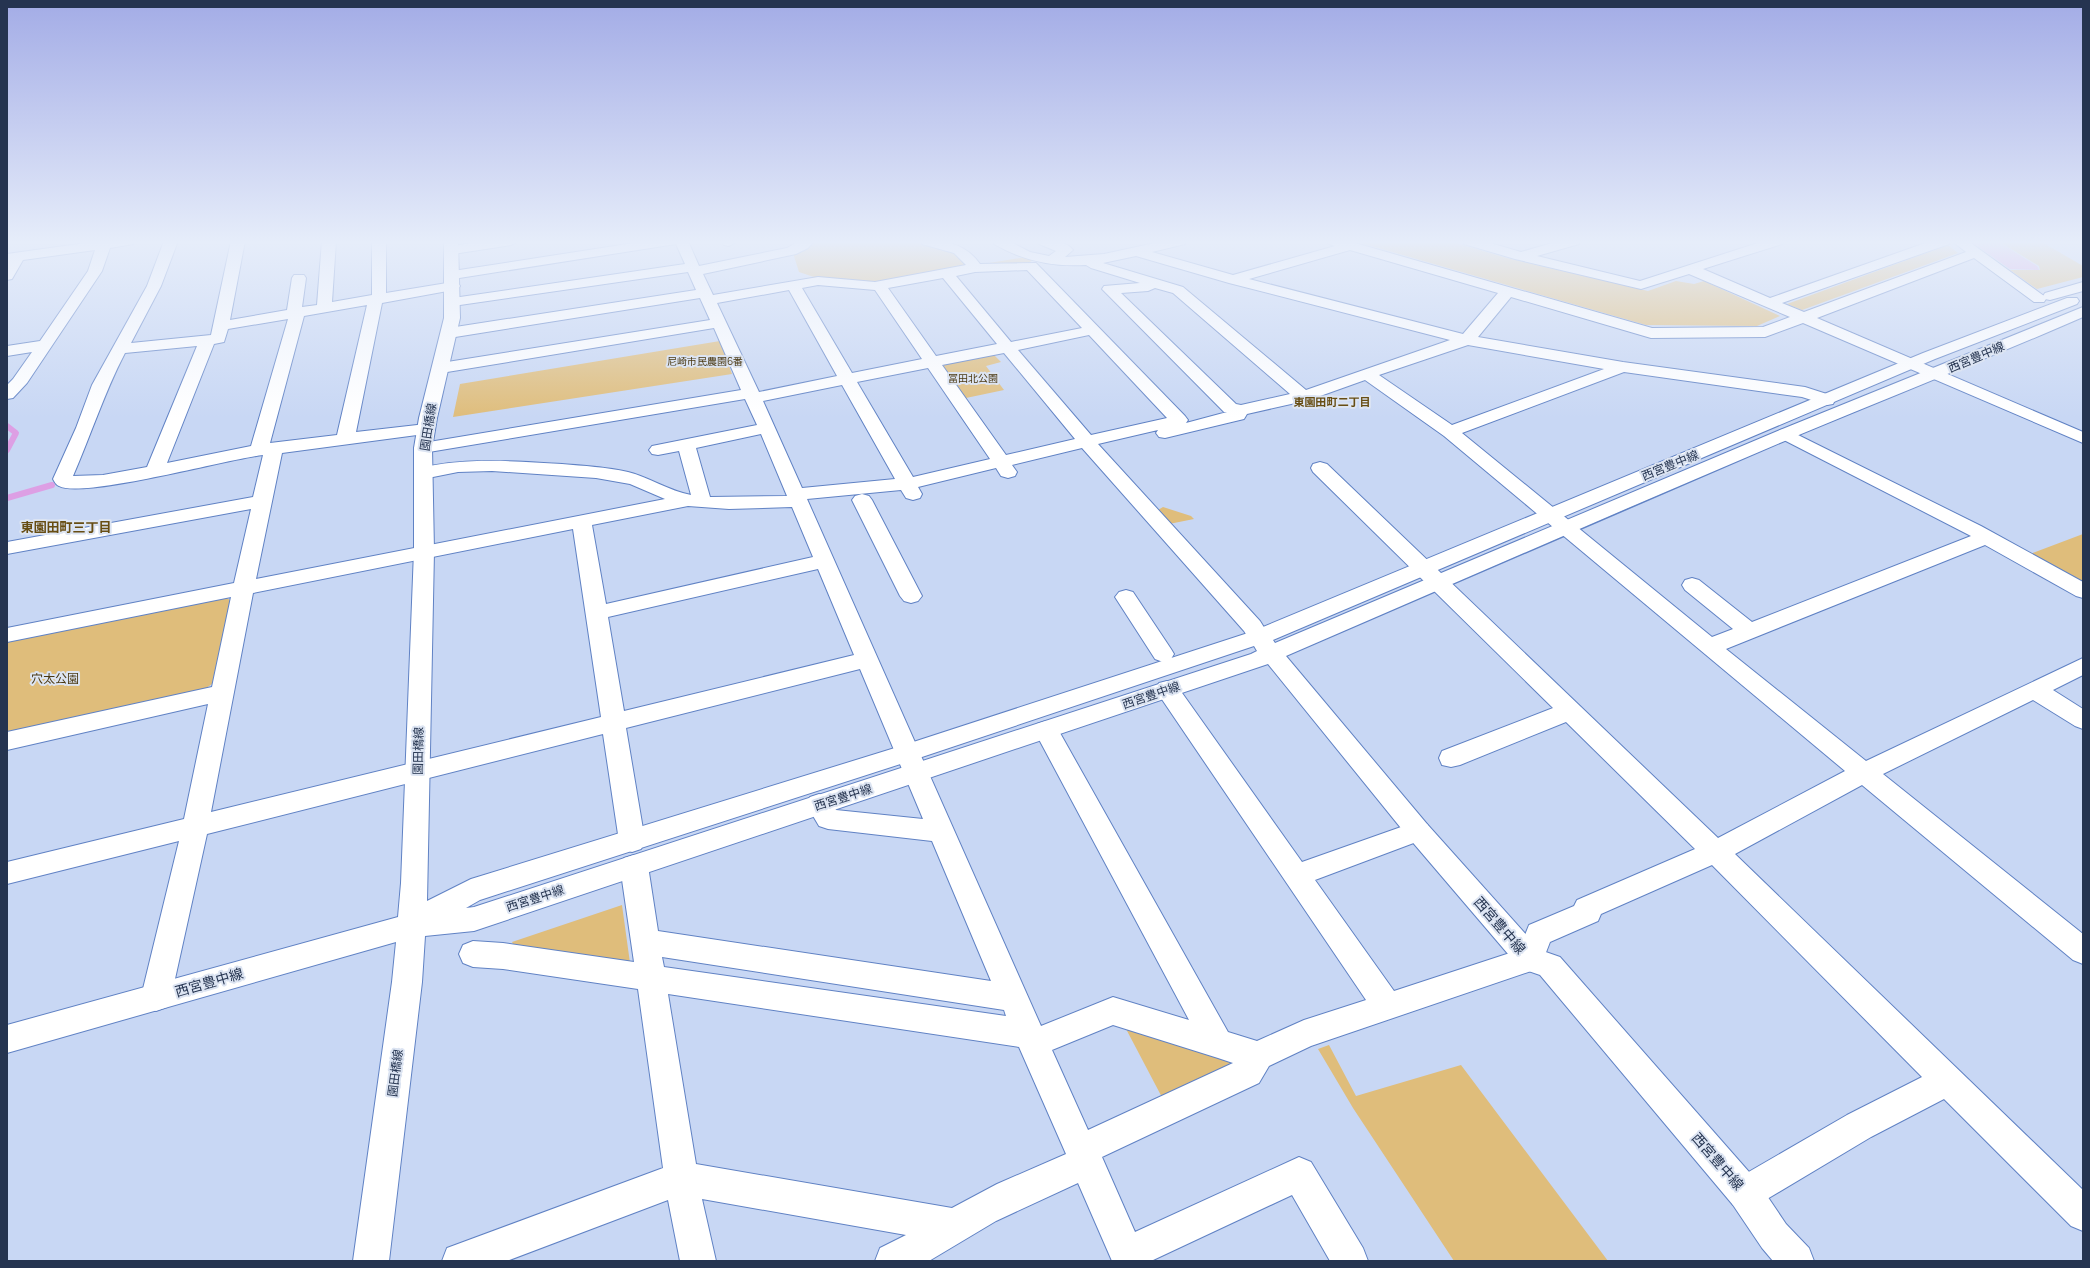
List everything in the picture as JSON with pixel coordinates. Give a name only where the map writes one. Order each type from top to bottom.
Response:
[{"type":"street","points":[[7,394],[13,384],[45,345],[75,300]]},
{"type":"street","points":[[146,300],[100,385],[85,428],[62,479],[68,483],[103,481],[154,472],[267,448],[344,438],[425,438],[752,395],[847,380],[1093,330]]},
{"type":"street","points":[[119,349],[218,339],[225,300]]},
{"type":"street","points":[[156,997],[197,826],[243,588],[262,501],[267,448],[296,312],[297,300]]},
{"type":"street","points":[[324,307],[325,300]]},
{"type":"street","points":[[220,326],[364,300]]},
{"type":"street","points":[[344,438],[347,433],[377,300]]},
{"type":"street","name":"園田橋線","points":[[371,1261],[407,982],[415,883],[424,551],[423,473],[425,438],[449,333],[452,300]]},
{"type":"street","points":[[449,333],[677,300]]},
{"type":"street","points":[[708,300],[767,428],[940,831],[1129,1258],[1299,1174],[1350,1261]]},
{"type":"street","points":[[802,300],[910,489]]},
{"type":"street","points":[[889,300],[1004,467]]},
{"type":"street","points":[[969,300],[1090,447],[1252,626],[1265,645]]},
{"type":"street","points":[[1064,300],[1182,424]]},
{"type":"street","points":[[1120,300],[1230,408],[1241,410],[1303,396],[1467,340],[1500,300]]},
{"type":"street","points":[[1190,300],[1303,396]]},
{"type":"street","points":[[1312,300],[1467,340],[1623,367],[1805,392],[1827,400]]},
{"type":"street","points":[[1536,300],[1651,333],[1765,332],[1850,300]]},
{"type":"street","points":[[1762,300],[2083,438]]},
{"type":"street","points":[[1769,303],[1777,300]]},
{"type":"street","points":[[1956,346],[2011,310],[2036,300]]},
{"type":"street","name":"西宮豊中線","points":[[1558,522],[1910,364],[2075,300]]},
{"type":"street","name":"西宮豊中線","points":[[633,853],[819,804],[912,763],[1046,730],[1167,689],[1265,645],[1558,522],[1954,367],[2083,312]]},
{"type":"street","points":[[2012,342],[2045,338],[2083,322]]},
{"type":"street","points":[[441,368],[719,323]]},
{"type":"street","points":[[154,472],[207,341]]},
{"type":"street","points":[[7,351],[45,345]]},
{"type":"street","points":[[1450,432],[1623,367]]},
{"type":"street","points":[[1366,374],[1450,432],[1709,647],[2083,951]]},
{"type":"street","points":[[7,635],[424,551],[445,549],[695,500],[862,500],[1090,447],[1100,449],[1182,424],[1238,415],[1241,410]]},
{"type":"street","points":[[658,450],[767,428]]},
{"type":"street","points":[[1786,434],[1987,537],[2083,591]]},
{"type":"street","points":[[686,444],[695,500]]},
{"type":"street","points":[[423,473],[443,468],[478,465],[520,466],[599,473],[637,480],[695,500]]},
{"type":"street","points":[[1320,468],[1715,852],[1946,1081],[2083,1214]]},
{"type":"street","points":[[797,500],[910,489]]},
{"type":"street","points":[[862,500],[911,596]]},
{"type":"street","points":[[7,548],[262,501]]},
{"type":"street","points":[[582,521],[681,1178],[698,1261]]},
{"type":"street","points":[[1709,647],[1987,537]]},
{"type":"street","points":[[596,613],[824,561]]},
{"type":"street","points":[[1692,585],[1749,631]]},
{"type":"street","points":[[1126,597],[1163,654]]},
{"type":"street","name":"西宮豊中線","points":[[7,1039],[412,925],[474,919],[633,853],[912,763],[1265,645]]},
{"type":"street","name":"西宮豊中線","points":[[1265,645],[1418,831],[1530,959],[1550,966],[1745,1193],[1774,1236],[1796,1261]]},
{"type":"street","points":[[7,873],[866,660]]},
{"type":"street","points":[[893,1261],[927,1244],[954,1226],[1043,1180],[1084,1156],[1248,1072],[1258,1056],[1304,1034],[1530,959],[1539,934],[1588,913],[1587,908],[1715,852],[1863,773],[2083,666]]},
{"type":"street","points":[[1167,689],[1387,1006]]},
{"type":"street","points":[[2034,690],[2083,720]]},
{"type":"street","points":[[7,741],[222,693]]},
{"type":"street","points":[[1451,758],[1569,711]]},
{"type":"street","points":[[1046,730],[1218,1044]]},
{"type":"street","points":[[819,804],[828,819],[940,831]]},
{"type":"street","points":[[1296,876],[1418,831]]},
{"type":"street","points":[[646,942],[1013,998]]},
{"type":"street","points":[[473,954],[503,956],[652,980],[822,1004],[1031,1038],[1113,1012],[1258,1056]]},
{"type":"street","points":[[822,1004],[832,970]]},
{"type":"street","points":[[1745,1193],[1858,1126],[1946,1081]]},
{"type":"street","points":[[460,1261],[681,1178],[954,1226]]},
{"type":"green space","points":[[1560,300],[1746,300],[1780,316],[1757,326],[1646,325]]},
{"type":"green space","points":[[1797,300],[1829,300],[1802,310],[1787,304]]},
{"type":"green space","name":"尼崎市民農園6番","points":[[720,341],[732,374],[453,417],[460,384]]},
{"type":"green space","name":"冨田北公園","points":[[993,354],[1001,362],[986,366],[1004,390],[966,398],[943,366],[949,362]]},
{"type":"green space","points":[[1163,507],[1191,516],[1194,519],[1169,524],[1158,510]]},
{"type":"green space","points":[[2083,534],[2083,583],[2030,554]]},
{"type":"green space","name":"穴太公園","points":[[225,597],[230,600],[212,684],[202,691],[7,735],[7,640]]},
{"type":"green space","points":[[622,905],[630,963],[515,948],[512,942]]},
{"type":"green space","points":[[1125,1027],[1247,1061],[1165,1103]]},
{"type":"green space","points":[[1329,1045],[1356,1096],[1461,1065],[1608,1261],[1454,1261],[1353,1108],[1318,1049]]},
{"type":"waterway","points":[[7,426],[16,433],[7,450]]},
{"type":"waterway","points":[[7,498],[52,485]]},
{"type":"district","name":"東園田町二丁目","points":[[1332,401]]},
{"type":"district","name":"東園田町三丁目","points":[[66,527]]}]
